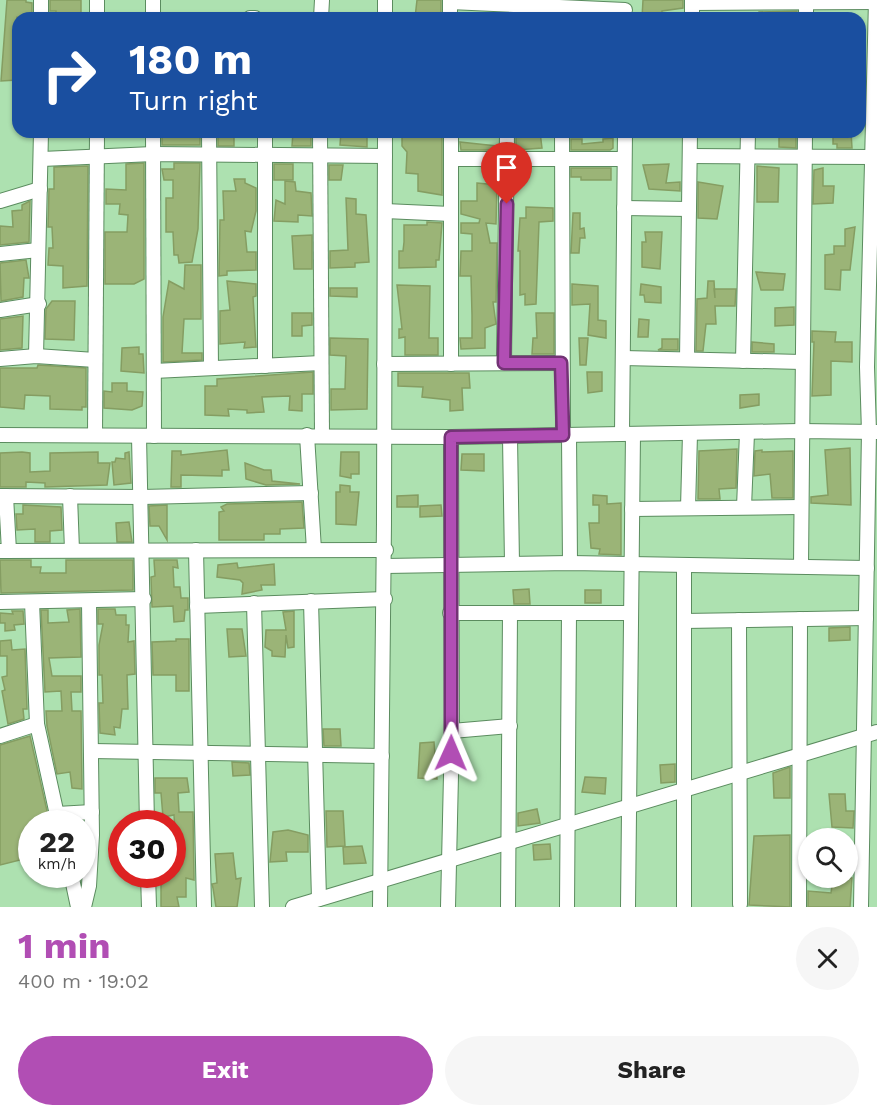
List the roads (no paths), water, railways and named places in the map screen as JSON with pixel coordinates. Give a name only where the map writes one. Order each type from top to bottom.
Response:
[{"type":"street","points":[[450,1],[505,11],[534,12]]},
{"type":"street","points":[[692,2],[876,1],[873,157],[875,213],[872,538],[867,568],[872,594],[866,618],[870,733],[862,807],[861,907]]},
{"type":"street","points":[[750,12],[751,3]]},
{"type":"street","points":[[806,3],[806,12]]},
{"type":"street","points":[[579,12],[625,9]]},
{"type":"street","points":[[36,356],[42,138]]},
{"type":"street","points":[[95,435],[97,138]]},
{"type":"street","points":[[153,138],[154,436]]},
{"type":"street","points":[[209,138],[212,368]]},
{"type":"street","points":[[265,138],[265,366]]},
{"type":"street","points":[[314,550],[311,493],[321,363],[320,138]]},
{"type":"street","points":[[380,907],[386,550],[383,435],[385,138]]},
{"type":"street","points":[[451,138],[451,364]]},
{"type":"street","points":[[504,363],[507,138]]},
{"type":"street","points":[[562,138],[561,363],[570,563]]},
{"type":"street","points":[[625,138],[623,357],[632,509],[628,907]]},
{"type":"street","points":[[687,359],[690,138]]},
{"type":"street","points":[[743,361],[748,138]]},
{"type":"street","points":[[801,566],[800,431],[805,138]]},
{"type":"street","points":[[42,159],[153,154],[385,156]]},
{"type":"street","points":[[690,156],[873,157]]},
{"type":"street","points":[[451,159],[624,159]]},
{"type":"street","points":[[0,201],[40,189]]},
{"type":"street","points":[[624,208],[689,209]]},
{"type":"street","points":[[385,211],[451,214]]},
{"type":"street","points":[[0,254],[38,250]]},
{"type":"street","points":[[0,310],[39,304]]},
{"type":"street","points":[[0,359],[36,356],[95,360]]},
{"type":"street","points":[[623,357],[802,363]]},
{"type":"street","points":[[154,371],[321,363]]},
{"type":"street","points":[[384,364],[561,363]]},
{"type":"street","points":[[0,435],[510,437],[628,433],[873,432]]},
{"type":"street","points":[[744,507],[747,433]]},
{"type":"street","points":[[688,508],[690,434]]},
{"type":"street","points":[[139,436],[147,810]]},
{"type":"street","points":[[448,907],[452,731],[451,437]]},
{"type":"street","points":[[510,437],[512,564]]},
{"type":"street","points":[[311,493],[142,497],[3,496],[4,551],[386,550]]},
{"type":"street","points":[[70,496],[72,550]]},
{"type":"street","points":[[632,509],[800,507]]},
{"type":"street","points":[[196,550],[204,907]]},
{"type":"street","points":[[385,566],[570,563],[867,568]]},
{"type":"street","points":[[684,565],[684,907]]},
{"type":"street","points":[[198,606],[385,599]]},
{"type":"street","points":[[0,602],[144,600]]},
{"type":"street","points":[[311,601],[319,899]]},
{"type":"street","points":[[32,602],[37,724],[56,810]]},
{"type":"street","points":[[89,602],[92,810]]},
{"type":"street","points":[[254,603],[262,907]]},
{"type":"street","points":[[450,613],[631,613]]},
{"type":"street","points":[[508,907],[510,613]]},
{"type":"street","points":[[567,907],[569,613]]},
{"type":"street","points":[[684,621],[866,618]]},
{"type":"street","points":[[799,907],[800,619]]},
{"type":"street","points":[[739,620],[740,904]]},
{"type":"street","points":[[0,736],[37,724]]},
{"type":"street","points":[[452,731],[510,726]]},
{"type":"street","points":[[293,907],[870,733]]},
{"type":"street","points":[[92,751],[382,756]]},
{"type":"street","points":[[862,807],[877,808]]},
{"type":"street","points":[[74,888],[78,907]]},
{"type":"street","points":[[84,907],[87,888]]},
{"type":"street","points":[[148,888],[149,907]]}]
